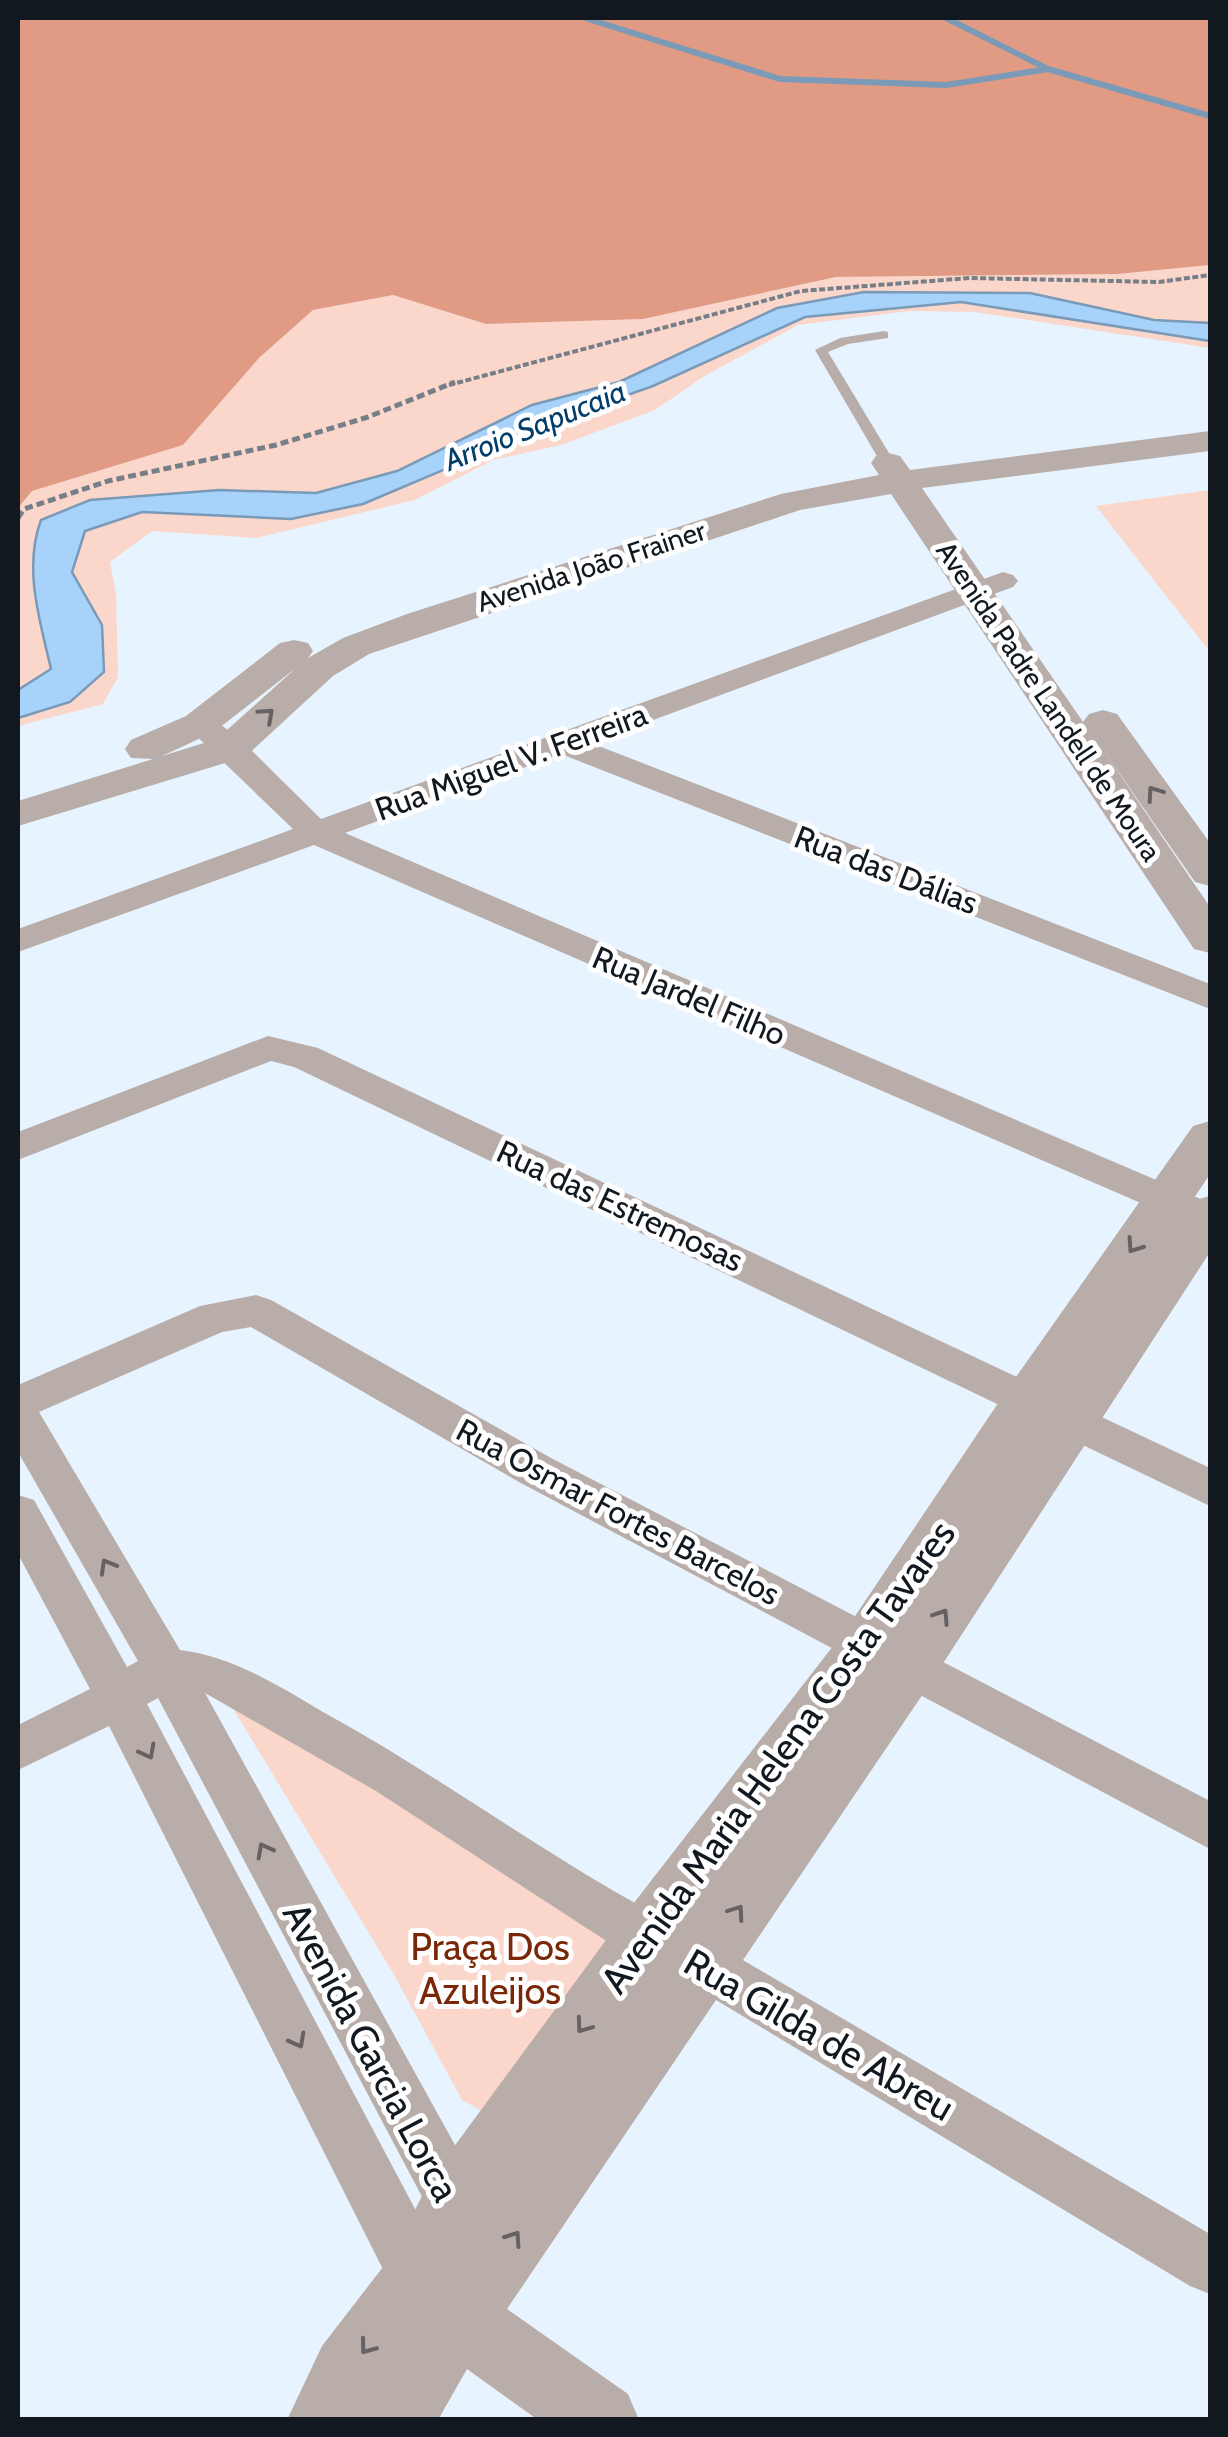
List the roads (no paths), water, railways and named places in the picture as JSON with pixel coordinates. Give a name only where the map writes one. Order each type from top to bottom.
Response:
[{"type":"street","name":"Avenida João Frainer","points":[[18,814],[231,748],[318,668],[356,646],[420,622],[793,501],[911,469],[1210,420]]},
{"type":"street","name":"Avenida João Frainer","points":[[18,787],[143,750],[200,724],[308,640],[340,625],[786,485],[1210,440]]},
{"type":"street","name":"Avenida Padre Landell de Moura","points":[[911,469],[1210,940]]},
{"type":"street","name":"Avenida Padre Landell de Moura","points":[[988,588],[1210,871]]},
{"type":"street","name":"Rua Miguel V. Ferreira","points":[[18,941],[988,588]]},
{"type":"street","name":"Rua Jardel Filho","points":[[200,724],[231,748],[316,833],[1199,1212]]},
{"type":"street","name":"Rua das Dálias","points":[[562,743],[1210,997]]},
{"type":"street","points":[[1170,878],[1210,871]]},
{"type":"street","name":"Rua das Estremosas","points":[[18,1147],[268,1048],[305,1057],[1210,1488]]},
{"type":"street","name":"Avenida Maria Helena Costa Tavares","points":[[438,2298],[702,1963],[888,1656],[1049,1410],[1199,1212],[1210,1138]]},
{"type":"street","name":"Rua Osmar Fortes Barcelos","points":[[18,1402],[215,1318],[256,1311],[534,1470],[1210,1826]]},
{"type":"street","name":"Avenida Garcia Lorca","points":[[18,1414],[166,1668],[456,2203]]},
{"type":"street","name":"Avenida Garcia Lorca","points":[[18,1513],[119,1697],[373,2184],[438,2298]]},
{"type":"street","name":"Avenida Maria Helena Costa Tavares","points":[[438,2298],[456,2203],[646,1938],[888,1656]]},
{"type":"street","points":[[18,1749],[166,1668]]},
{"type":"street","name":"Rua Gilda de Abreu","points":[[166,1668],[213,1674],[393,1776],[646,1938],[702,1963],[1210,2266]]},
{"type":"street","points":[[324,2420],[348,2372],[438,2298]]},
{"type":"street","points":[[400,2420],[438,2298]]},
{"type":"street","points":[[438,2298],[602,2420]]},
{"type":"lane","points":[[884,336],[822,350],[911,469]]},
{"type":"water","name":"Arroio Sapucaia","points":[[864,292],[1030,293],[1154,320],[1210,323],[1210,341],[961,302],[805,317],[653,386],[585,410],[363,504],[291,519],[142,512],[85,531],[72,572],[102,625],[104,672],[70,702],[18,718],[18,690],[51,669],[33,576],[41,520],[90,500],[219,490],[316,493],[397,471],[532,405],[619,382],[777,308]]},
{"type":"waterway","points":[[585,18],[780,79],[946,85],[1048,69]]},
{"type":"waterway","points":[[946,18],[1048,69]]},
{"type":"waterway","points":[[1048,69],[1210,116]]},
{"type":"park label","name":"Praça Dos Azuleijos","points":[[490,1969]]}]
